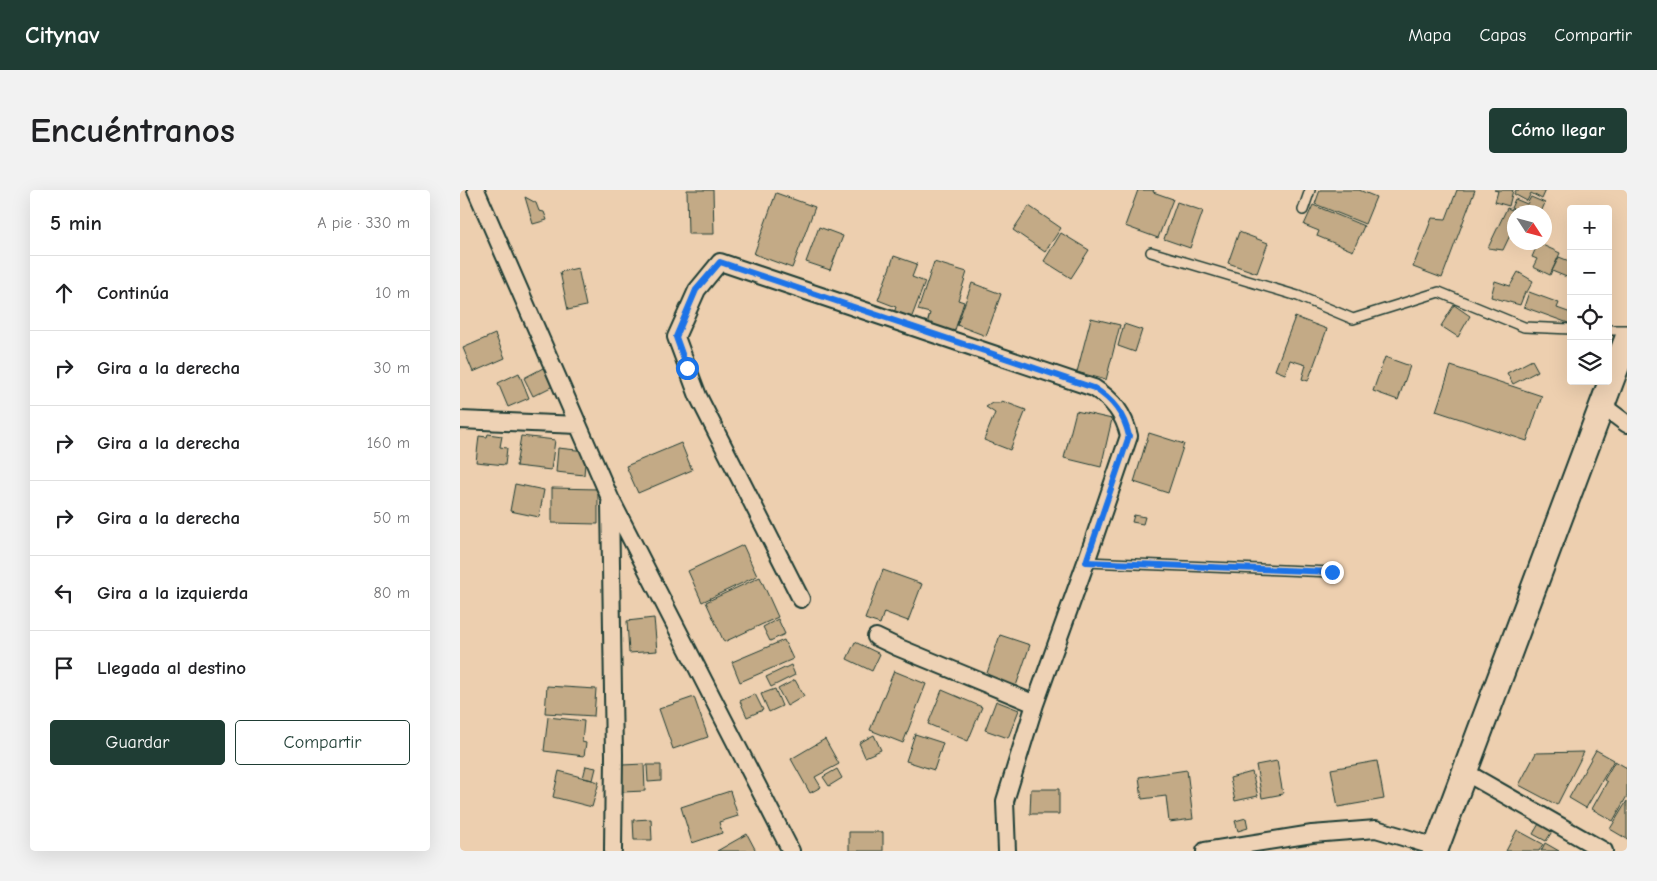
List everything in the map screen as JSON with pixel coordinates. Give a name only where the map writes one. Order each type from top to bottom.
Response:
[{"type":"main road","points":[[1436,849],[1627,339]]},
{"type":"street","points":[[476,190],[610,498],[791,851]]},
{"type":"street","points":[[801,599],[698,396],[676,337],[696,290],[720,262],[1094,388],[1114,403],[1121,413],[1129,436],[1035,704],[1005,801],[1006,851]]},
{"type":"street","points":[[1603,406],[1627,424]]},
{"type":"street","points":[[460,420],[578,425]]},
{"type":"street","points":[[610,498],[614,851]]},
{"type":"street","points":[[876,637],[1035,704]]},
{"type":"street","points":[[1465,772],[1604,851]]},
{"type":"street","points":[[1206,851],[1312,834],[1376,829],[1436,849]]},
{"type":"lane","points":[[1303,210],[1310,190]]},
{"type":"lane","points":[[1151,252],[1298,296],[1353,319],[1439,292],[1524,328],[1567,329]]},
{"type":"lane","points":[[1612,330],[1627,330]]},
{"type":"lane","points":[[1086,562],[1332,572]]},
{"type":"building","points":[[687,190],[713,190],[714,234],[688,234]]},
{"type":"building","points":[[1138,190],[1154,190],[1153,192],[1173,199],[1158,238],[1125,226]]},
{"type":"building","points":[[1320,190],[1359,190],[1376,197],[1365,224],[1315,204]]},
{"type":"building","points":[[1457,190],[1475,190],[1442,278],[1413,267],[1432,218],[1446,219]]},
{"type":"building","points":[[1494,190],[1513,190],[1509,205],[1495,202],[1498,191]]},
{"type":"building","points":[[1516,190],[1546,190],[1542,199],[1531,193],[1527,201],[1514,194]]},
{"type":"building","points":[[776,193],[815,207],[792,268],[754,254]]},
{"type":"building","points":[[525,197],[536,203],[539,211],[544,212],[547,220],[533,224]]},
{"type":"building","points":[[1531,197],[1545,203],[1544,205],[1512,205],[1515,199],[1527,204]]},
{"type":"building","points":[[1177,202],[1203,211],[1190,248],[1164,239]]},
{"type":"building","points":[[1313,205],[1364,226],[1353,251],[1317,236],[1319,231],[1304,225]]},
{"type":"building","points":[[1029,206],[1061,228],[1045,252],[1013,230]]},
{"type":"building","points":[[1507,208],[1507,242],[1503,250],[1488,248]]},
{"type":"building","points":[[819,227],[843,236],[830,270],[806,262]]},
{"type":"building","points":[[1239,232],[1268,243],[1257,273],[1228,263]]},
{"type":"building","points":[[1061,233],[1089,250],[1071,278],[1044,261]]},
{"type":"building","points":[[1552,249],[1560,253],[1550,275],[1533,267],[1537,259],[1532,257],[1535,250]]},
{"type":"building","points":[[894,256],[917,264],[912,277],[925,282],[911,319],[894,313],[896,307],[878,300]]},
{"type":"building","points":[[1559,257],[1567,260],[1567,277],[1552,271]]},
{"type":"building","points":[[934,262],[967,272],[958,300],[964,302],[954,333],[927,324],[930,313],[918,310]]},
{"type":"building","points":[[578,268],[586,306],[568,310],[560,272]]},
{"type":"building","points":[[1518,272],[1533,281],[1527,292],[1525,292],[1520,305],[1491,297],[1495,281],[1510,286]]},
{"type":"building","points":[[972,283],[1001,294],[986,336],[957,325]]},
{"type":"building","points":[[1529,292],[1559,303],[1557,308],[1567,312],[1567,323],[1524,307]]},
{"type":"building","points":[[1454,305],[1470,316],[1458,337],[1441,326]]},
{"type":"building","points":[[1295,317],[1327,329],[1308,381],[1302,379],[1306,365],[1290,360],[1285,374],[1275,370]]},
{"type":"building","points":[[1091,318],[1120,325],[1106,380],[1077,372]]},
{"type":"building","points":[[1124,324],[1142,330],[1135,352],[1118,346]]},
{"type":"building","points":[[495,334],[505,358],[473,372],[463,348]]},
{"type":"building","points":[[1385,357],[1410,366],[1398,400],[1373,391]]},
{"type":"building","points":[[1532,360],[1538,371],[1513,384],[1507,373]]},
{"type":"building","points":[[1451,366],[1542,396],[1527,441],[1436,411]]},
{"type":"building","points":[[545,367],[555,385],[533,396],[524,378]]},
{"type":"building","points":[[519,373],[529,398],[508,407],[498,383]]},
{"type":"building","points":[[1002,401],[1026,410],[1010,450],[984,440],[995,413],[986,407],[992,403]]},
{"type":"building","points":[[1076,411],[1112,419],[1101,467],[1064,458]]},
{"type":"building","points":[[1149,433],[1184,444],[1168,493],[1134,482]]},
{"type":"building","points":[[488,434],[502,436],[500,447],[507,448],[505,465],[476,462],[479,436],[487,437]]},
{"type":"building","points":[[521,436],[555,440],[551,470],[516,466]]},
{"type":"building","points":[[681,443],[692,470],[638,493],[626,466]]},
{"type":"building","points":[[558,448],[586,451],[584,475],[556,472]]},
{"type":"building","points":[[515,484],[544,490],[539,517],[510,511]]},
{"type":"building","points":[[552,488],[598,489],[598,524],[552,523]]},
{"type":"building","points":[[1134,515],[1145,517],[1143,524],[1132,522]]},
{"type":"building","points":[[743,545],[757,576],[702,602],[688,571]]},
{"type":"building","points":[[883,570],[922,584],[908,621],[884,612],[880,624],[865,619]]},
{"type":"building","points":[[760,577],[778,617],[724,642],[706,602]]},
{"type":"building","points":[[654,618],[657,651],[629,653],[627,621]]},
{"type":"building","points":[[778,619],[785,634],[770,641],[763,627]]},
{"type":"building","points":[[1000,635],[1030,645],[1016,686],[986,676]]},
{"type":"building","points":[[784,640],[793,659],[740,682],[732,662]]},
{"type":"building","points":[[855,642],[880,654],[872,671],[847,659]]},
{"type":"building","points":[[791,665],[795,675],[771,687],[766,677]]},
{"type":"building","points":[[894,671],[926,684],[903,743],[870,730]]},
{"type":"building","points":[[795,680],[804,696],[787,706],[778,689]]},
{"type":"building","points":[[547,686],[596,689],[594,716],[545,713]]},
{"type":"building","points":[[775,689],[782,706],[769,712],[761,694]]},
{"type":"building","points":[[942,690],[982,707],[968,741],[928,724]]},
{"type":"building","points":[[755,694],[763,710],[747,717],[740,701]]},
{"type":"building","points":[[694,697],[708,737],[673,749],[659,709]]},
{"type":"building","points":[[996,701],[1019,710],[1008,738],[985,730]]},
{"type":"building","points":[[548,717],[584,721],[582,742],[586,743],[584,756],[544,751]]},
{"type":"building","points":[[915,734],[943,743],[934,770],[906,761]]},
{"type":"building","points":[[874,735],[881,750],[865,757],[859,743]]},
{"type":"building","points":[[825,739],[839,764],[815,777],[821,787],[810,793],[791,759]]},
{"type":"building","points":[[1596,750],[1614,760],[1586,808],[1569,798]]},
{"type":"building","points":[[1584,752],[1557,805],[1519,785],[1536,753]]},
{"type":"building","points":[[1277,761],[1283,794],[1262,798],[1256,765]]},
{"type":"building","points":[[1377,761],[1384,799],[1338,807],[1331,769]]},
{"type":"building","points":[[1615,761],[1627,768],[1627,796],[1613,821],[1592,809],[1607,782],[1604,780]]},
{"type":"building","points":[[644,764],[645,791],[622,792],[622,765]]},
{"type":"building","points":[[647,765],[661,765],[661,781],[648,782]]},
{"type":"building","points":[[586,766],[596,768],[593,780],[583,778]]},
{"type":"building","points":[[837,769],[842,778],[829,786],[823,777]]},
{"type":"building","points":[[1187,770],[1193,819],[1169,822],[1166,796],[1142,799],[1139,777]]},
{"type":"building","points":[[559,771],[599,782],[592,807],[553,797]]},
{"type":"building","points":[[1252,772],[1258,796],[1235,801],[1230,778]]},
{"type":"building","points":[[1031,789],[1059,789],[1059,814],[1030,814]]},
{"type":"building","points":[[730,791],[738,816],[719,822],[722,833],[692,843],[681,807]]},
{"type":"building","points":[[1627,801],[1627,839],[1610,829]]},
{"type":"building","points":[[1246,818],[1248,828],[1238,831],[1235,821]]},
{"type":"building","points":[[651,819],[652,840],[634,840],[633,820]]},
{"type":"building","points":[[1540,822],[1553,830],[1546,841],[1533,834]]},
{"type":"building","points":[[1517,830],[1543,844],[1539,851],[1506,851]]},
{"type":"building","points":[[849,832],[883,832],[883,851],[849,851]]},
{"type":"building","points":[[747,834],[756,851],[717,851]]},
{"type":"building","points":[[1545,843],[1559,851],[1541,851]]},
{"type":"route","points":[[687,368],[676,337],[696,290],[720,262],[1094,388],[1105,395],[1121,413],[1129,436],[1086,562],[1332,572]]}]
